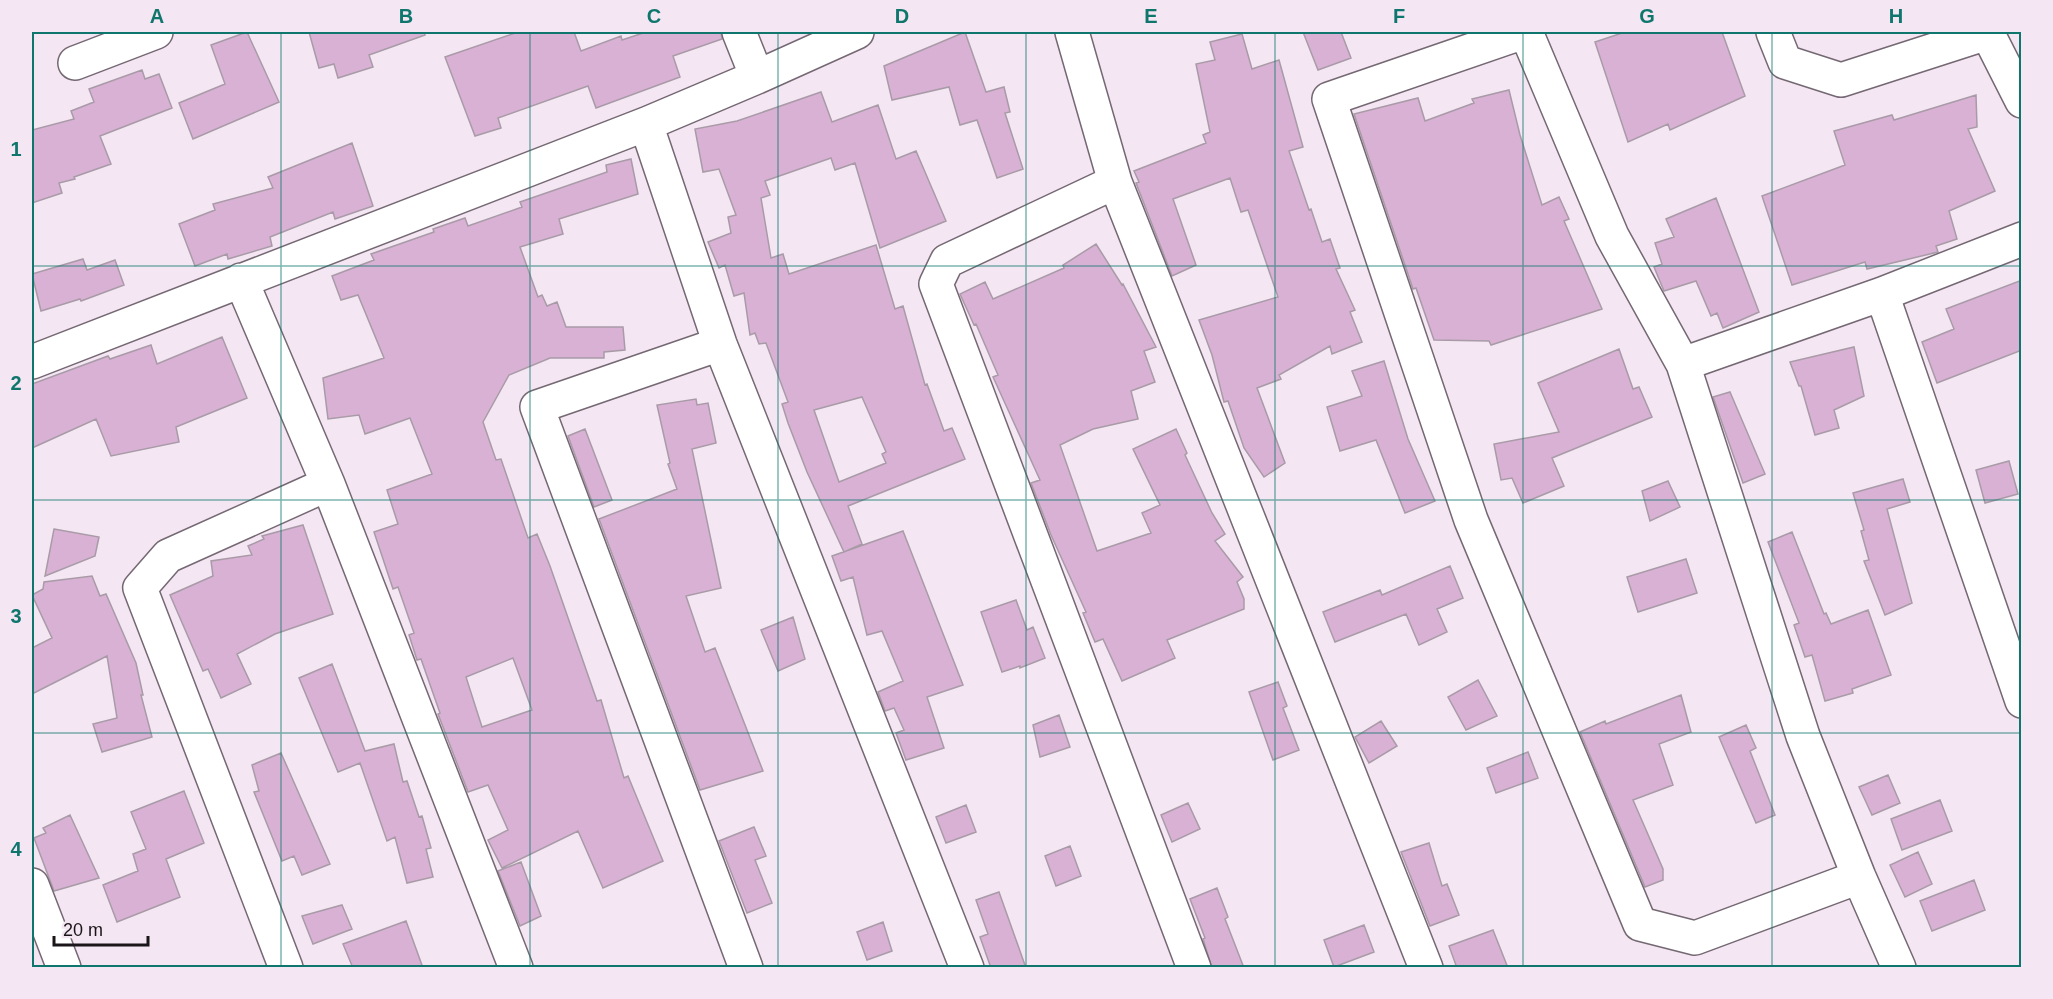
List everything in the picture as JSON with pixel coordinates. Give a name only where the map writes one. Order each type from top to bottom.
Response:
[{"type":"street","points":[[75,63],[156,32]]},
{"type":"street","points":[[739,32],[757,77]]},
{"type":"street","points":[[32,362],[646,124],[857,32]]},
{"type":"street","points":[[1072,32],[1115,182],[1426,968]]},
{"type":"street","points":[[1859,877],[1695,939],[1640,924],[1471,520],[1329,99],[1525,32],[1611,236],[1683,364],[1803,736],[1859,877],[1899,968]]},
{"type":"street","points":[[1773,32],[1785,62],[1841,80],[1987,32],[2022,101]]},
{"type":"street","points":[[646,124],[720,344],[968,968]]},
{"type":"street","points":[[1115,182],[947,261],[936,284],[1194,968]]},
{"type":"street","points":[[1683,364],[1882,294],[2022,239]]},
{"type":"street","points":[[241,280],[328,484],[516,968]]},
{"type":"street","points":[[1882,294],[2022,701]]},
{"type":"street","points":[[720,344],[537,406],[746,968]]},
{"type":"street","points":[[285,968],[140,588],[168,556],[328,484]]},
{"type":"street","points":[[32,885],[64,968]]},
{"type":"building","points":[[247,32],[279,102],[193,139],[179,103],[225,84],[211,45]]},
{"type":"building","points":[[309,32],[424,32],[425,35],[369,55],[373,67],[338,78],[334,64],[319,68]]},
{"type":"building","points":[[518,32],[574,32],[581,51],[621,36],[622,40],[646,32],[721,32],[722,39],[673,56],[680,77],[596,108],[588,86],[498,118],[501,128],[475,136],[445,57]]},
{"type":"building","points":[[965,32],[986,92],[1004,87],[1010,112],[1005,113],[1023,169],[997,178],[977,120],[960,125],[949,87],[892,100],[884,66]]},
{"type":"building","points":[[1303,32],[1341,32],[1351,58],[1318,70]]},
{"type":"building","points":[[1625,32],[1722,32],[1745,96],[1670,130],[1668,124],[1628,142],[1595,42]]},
{"type":"building","points":[[1242,34],[1252,69],[1279,60],[1303,147],[1289,151],[1322,242],[1330,239],[1340,268],[1336,269],[1355,310],[1350,312],[1362,342],[1332,354],[1330,346],[1279,375],[1281,379],[1257,388],[1285,463],[1264,477],[1244,448],[1228,401],[1224,402],[1212,355],[1199,320],[1278,297],[1248,210],[1241,212],[1230,178],[1173,199],[1196,265],[1172,276],[1136,183],[1139,182],[1134,171],[1206,143],[1203,135],[1210,132],[1196,64],[1215,60],[1210,42]]},
{"type":"building","points":[[142,70],[145,79],[159,74],[172,108],[100,136],[111,164],[59,183],[62,193],[32,203],[32,130],[74,119],[71,111],[94,102],[89,89]]},
{"type":"building","points":[[1509,90],[1520,135],[1542,205],[1559,197],[1569,219],[1564,221],[1602,309],[1491,345],[1489,341],[1434,340],[1416,288],[1413,289],[1354,114],[1418,98],[1425,121],[1474,103],[1472,99]]},
{"type":"building","points":[[821,92],[832,122],[878,105],[896,159],[916,151],[946,221],[880,248],[855,163],[835,170],[831,158],[765,181],[770,195],[761,198],[771,258],[783,254],[789,274],[876,245],[895,309],[903,306],[925,385],[927,384],[944,431],[952,428],[965,459],[848,506],[862,544],[844,552],[807,472],[788,423],[782,404],[788,402],[766,343],[759,344],[755,333],[750,335],[744,293],[734,296],[725,265],[719,268],[708,242],[731,233],[728,217],[736,215],[719,169],[703,172],[695,129],[737,121]],"holes":[[[862,397],[886,452],[882,454],[886,463],[839,482],[814,410]]]},
{"type":"building","points":[[1976,95],[1977,127],[1968,129],[1995,191],[1949,211],[1957,239],[1936,246],[1938,252],[1867,269],[1865,262],[1792,285],[1762,196],[1845,165],[1834,131],[1892,115],[1894,120]]},
{"type":"building","points":[[352,143],[373,206],[335,219],[333,212],[270,237],[272,246],[228,259],[227,254],[195,266],[179,224],[215,210],[213,204],[273,188],[268,177]]},
{"type":"building","points":[[631,159],[638,194],[559,219],[563,234],[520,247],[538,297],[542,295],[547,306],[557,302],[566,327],[623,327],[625,350],[604,352],[604,358],[550,358],[509,375],[483,422],[496,460],[501,459],[528,538],[537,534],[597,701],[601,700],[624,778],[628,776],[663,861],[603,888],[578,831],[502,868],[488,840],[508,830],[488,785],[468,792],[438,714],[440,713],[421,659],[417,660],[409,635],[414,633],[398,587],[393,589],[374,532],[398,524],[387,490],[432,474],[410,418],[365,434],[359,415],[328,419],[323,378],[384,358],[358,295],[341,300],[332,276],[374,260],[371,254],[434,232],[433,229],[465,218],[468,226],[522,207],[520,202],[607,172],[606,165]],"holes":[[[513,658],[532,710],[482,727],[466,677]]]},
{"type":"building","points":[[1716,198],[1759,312],[1723,328],[1717,313],[1711,316],[1696,281],[1664,291],[1654,267],[1662,264],[1655,243],[1674,237],[1666,219]]},
{"type":"building","points":[[1096,244],[1123,284],[1156,347],[1144,351],[1155,382],[1131,391],[1138,419],[1093,429],[1060,445],[1097,551],[1151,533],[1142,513],[1160,505],[1133,449],[1176,429],[1187,453],[1185,455],[1212,513],[1225,534],[1215,541],[1243,577],[1237,582],[1244,599],[1244,609],[1167,640],[1175,658],[1122,681],[1103,639],[1095,642],[1083,613],[1086,612],[1051,535],[1031,483],[1040,480],[993,377],[998,375],[960,294],[985,282],[993,299],[1064,268],[1063,265]]},
{"type":"building","points":[[83,259],[87,270],[115,260],[124,285],[81,301],[80,299],[41,311],[32,274]]},
{"type":"building","points":[[2022,280],[2022,350],[1937,383],[1922,342],[1954,329],[1946,309]]},
{"type":"building","points":[[222,337],[247,398],[176,427],[179,442],[111,456],[96,419],[32,448],[32,384],[108,356],[110,359],[151,345],[157,364]]},
{"type":"building","points":[[1854,347],[1864,396],[1834,410],[1839,428],[1815,435],[1801,386],[1799,386],[1790,362]]},
{"type":"building","points":[[1619,349],[1633,389],[1639,387],[1652,417],[1552,458],[1564,486],[1523,503],[1512,478],[1501,480],[1494,444],[1559,432],[1538,383]]},
{"type":"building","points":[[1384,361],[1408,439],[1435,501],[1405,513],[1376,440],[1340,451],[1327,407],[1362,396],[1352,371]]},
{"type":"building","points":[[1730,392],[1765,474],[1743,483],[1713,397]]},
{"type":"building","points":[[696,399],[697,405],[708,403],[716,443],[692,449],[721,588],[686,596],[705,652],[715,648],[763,771],[700,790],[599,519],[677,489],[668,464],[670,463],[657,405]]},
{"type":"building","points":[[585,429],[612,500],[594,507],[568,436]]},
{"type":"building","points":[[2009,461],[2018,494],[1985,503],[1976,470]]},
{"type":"building","points":[[1903,479],[1910,502],[1887,509],[1912,603],[1885,615],[1864,561],[1869,560],[1861,531],[1864,530],[1853,493]]},
{"type":"building","points":[[1668,481],[1680,507],[1650,521],[1642,491]]},
{"type":"building","points":[[303,525],[333,614],[275,634],[237,654],[251,684],[221,698],[208,669],[203,671],[170,595],[213,576],[211,561],[252,555],[248,546],[264,539],[262,536]]},
{"type":"building","points":[[54,529],[99,537],[95,556],[45,576]]},
{"type":"building","points":[[903,531],[963,685],[927,697],[944,748],[906,760],[896,733],[904,730],[894,708],[885,711],[878,692],[903,681],[882,631],[867,635],[853,577],[841,581],[832,556]]},
{"type":"building","points":[[1792,532],[1824,614],[1826,613],[1831,624],[1868,610],[1891,675],[1852,689],[1853,693],[1825,701],[1812,655],[1805,657],[1794,625],[1799,623],[1768,542]]},
{"type":"building","points":[[1686,559],[1697,593],[1638,612],[1627,577]]},
{"type":"building","points":[[1450,566],[1463,598],[1437,609],[1447,632],[1419,645],[1406,614],[1335,642],[1323,612],[1380,590],[1382,595]]},
{"type":"building","points":[[92,576],[100,596],[106,594],[136,663],[143,695],[141,695],[152,737],[102,752],[93,724],[117,718],[107,656],[32,694],[32,648],[52,638],[32,595],[43,589],[44,582]]},
{"type":"building","points":[[1016,600],[1027,630],[1033,627],[1045,658],[1002,672],[981,612]]},
{"type":"building","points":[[793,617],[805,659],[778,671],[761,630]]},
{"type":"building","points":[[332,664],[365,751],[394,744],[403,782],[407,781],[419,817],[422,816],[431,848],[426,849],[433,877],[407,883],[395,837],[387,841],[360,763],[338,772],[299,678]]},
{"type":"building","points":[[1478,680],[1497,716],[1466,730],[1448,697]]},
{"type":"building","points":[[1278,682],[1287,706],[1283,708],[1299,750],[1273,760],[1249,692]]},
{"type":"building","points":[[1681,695],[1691,732],[1659,744],[1673,785],[1633,800],[1663,869],[1663,880],[1645,887],[1580,732]]},
{"type":"building","points":[[1059,715],[1070,747],[1040,757],[1033,725]]},
{"type":"building","points":[[1381,721],[1397,746],[1369,763],[1355,737]]},
{"type":"building","points":[[1746,725],[1756,748],[1750,751],[1775,815],[1756,823],[1719,737]]},
{"type":"building","points":[[1528,752],[1538,778],[1496,793],[1487,768]]},
{"type":"building","points":[[281,753],[330,864],[302,875],[294,856],[282,861],[254,792],[259,791],[252,765]]},
{"type":"building","points":[[1888,775],[1900,803],[1872,815],[1859,787]]},
{"type":"building","points":[[184,791],[204,843],[166,859],[180,897],[117,922],[103,885],[138,871],[133,854],[146,849],[131,812]]},
{"type":"building","points":[[1940,800],[1952,831],[1902,850],[1891,819]]},
{"type":"building","points":[[1188,803],[1200,829],[1172,842],[1161,815]]},
{"type":"building","points":[[966,805],[976,832],[946,843],[936,817]]},
{"type":"building","points":[[70,815],[99,878],[54,891],[34,838],[46,833],[43,828]]},
{"type":"building","points":[[754,827],[766,856],[755,860],[772,903],[747,913],[719,841]]},
{"type":"building","points":[[1429,843],[1442,886],[1447,884],[1459,915],[1430,926],[1401,852]]},
{"type":"building","points":[[1070,846],[1081,876],[1056,886],[1045,856]]},
{"type":"building","points":[[1918,852],[1932,884],[1905,897],[1890,865]]},
{"type":"building","points":[[521,862],[541,916],[520,926],[498,871]]},
{"type":"building","points":[[1974,880],[1985,910],[1932,931],[1920,901]]},
{"type":"building","points":[[1217,888],[1228,917],[1225,919],[1244,968],[1212,968],[1203,939],[1205,938],[1190,899]]},
{"type":"building","points":[[999,892],[1026,968],[991,968],[980,937],[988,934],[976,900]]},
{"type":"building","points":[[342,905],[352,929],[313,944],[302,916]]},
{"type":"building","points":[[406,921],[423,968],[353,968],[343,944]]},
{"type":"building","points":[[883,922],[892,951],[867,960],[857,932]]},
{"type":"building","points":[[1364,925],[1374,952],[1334,967],[1324,940]]},
{"type":"building","points":[[1493,930],[1508,968],[1457,968],[1449,946]]}]
